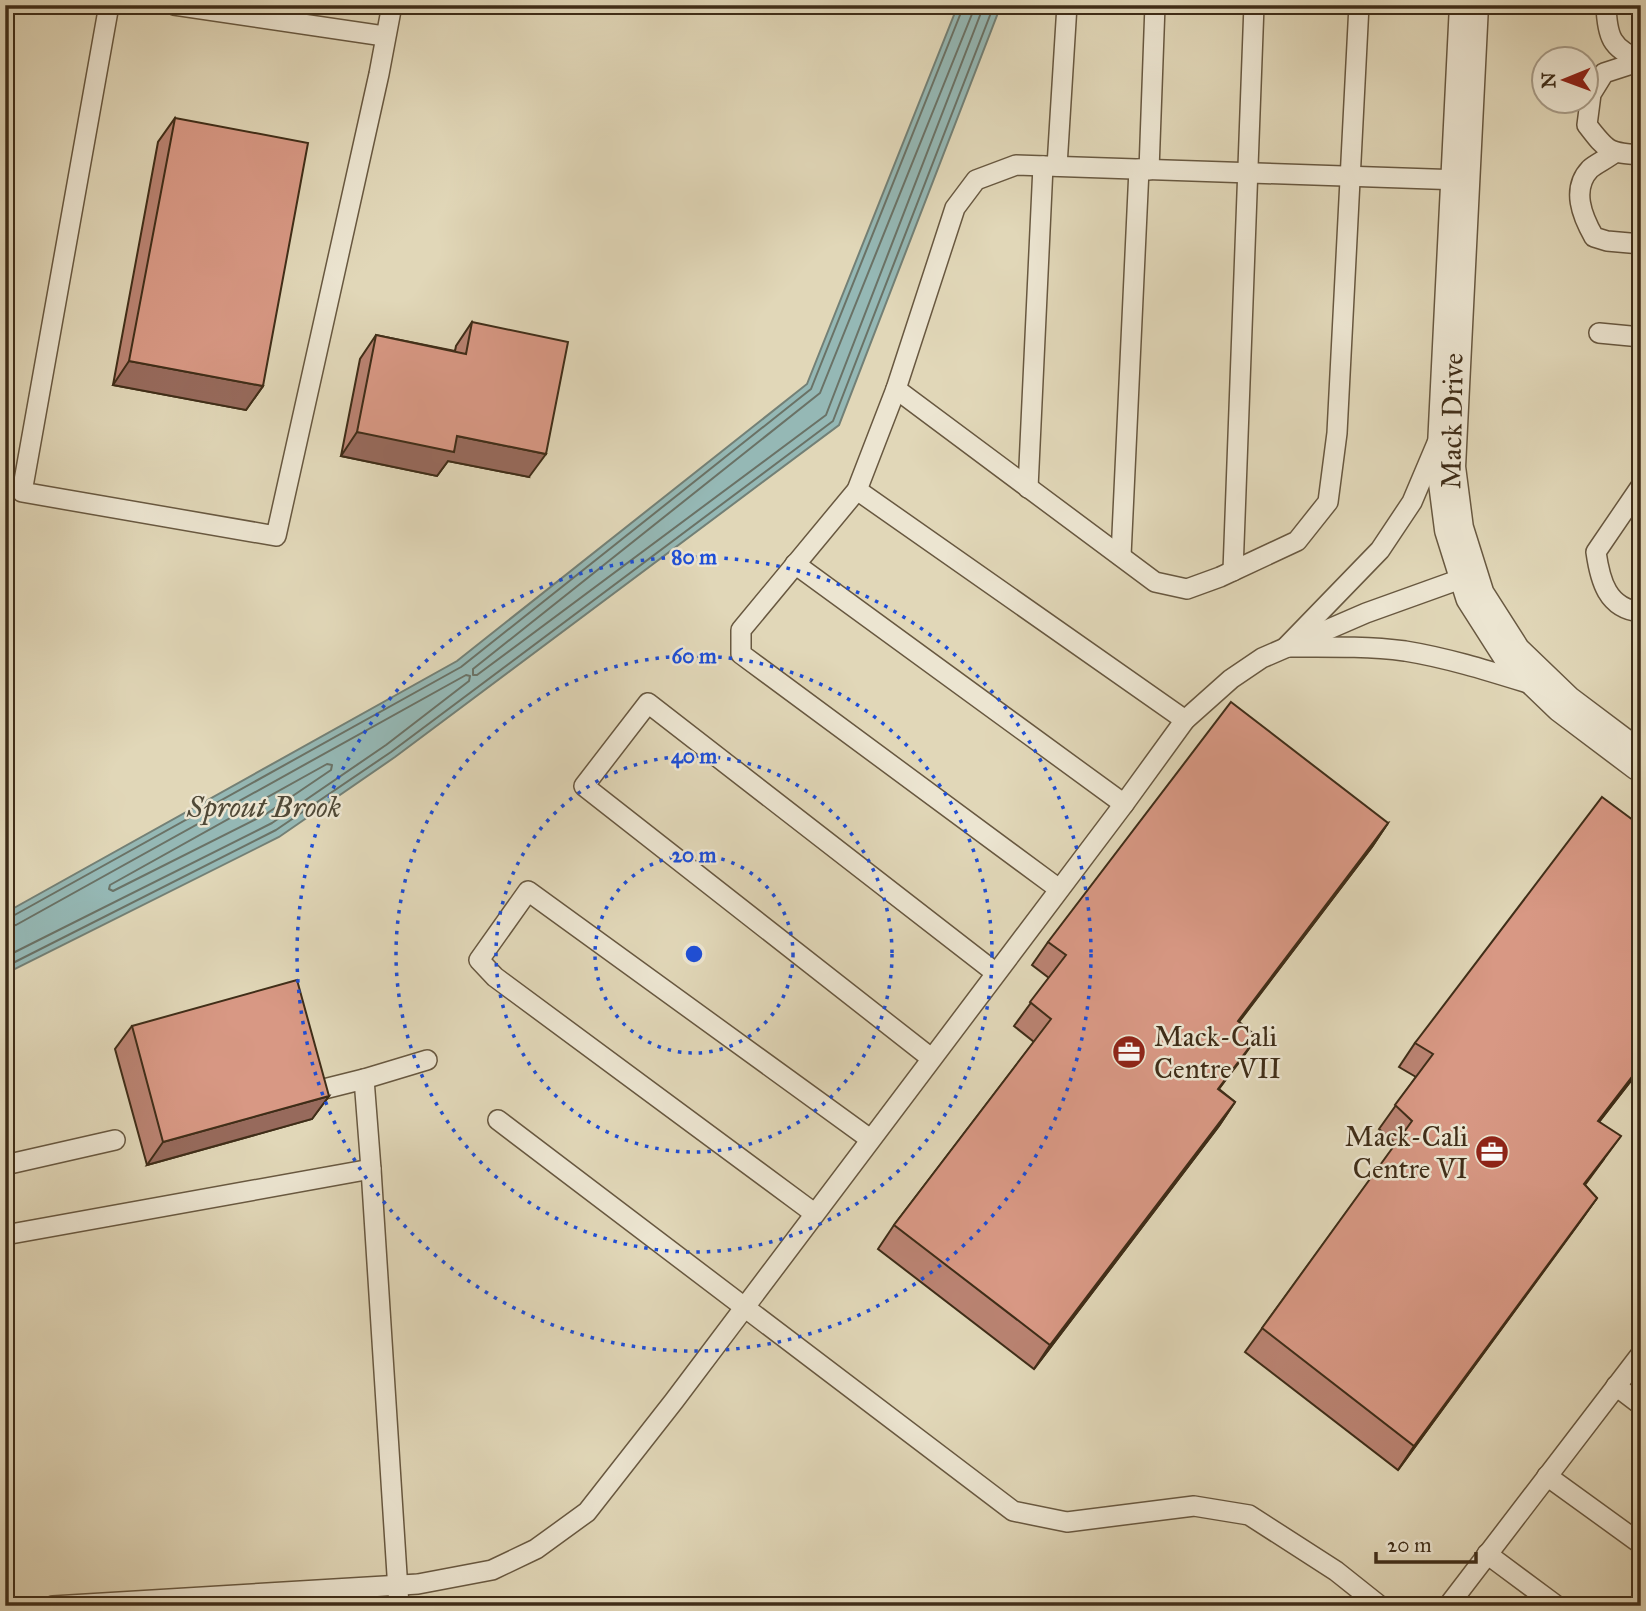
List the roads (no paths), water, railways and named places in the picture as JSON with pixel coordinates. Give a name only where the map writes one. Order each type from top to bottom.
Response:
[{"type":"street","name":"Mack Drive","points":[[1469,5],[1446,467],[1454,529],[1475,596],[1512,653],[1564,704],[1641,762]]},
{"type":"lane","points":[[109,5],[22,492],[276,536],[392,5]]},
{"type":"lane","points":[[174,5],[384,36]]},
{"type":"lane","points":[[1028,488],[1050,166],[1068,5]]},
{"type":"lane","points":[[1121,556],[1155,5]]},
{"type":"lane","points":[[1233,571],[1254,5]]},
{"type":"lane","points":[[896,389],[1155,582],[1187,589],[1297,541],[1328,502],[1337,433],[1359,5]]},
{"type":"lane","points":[[1606,5],[1609,33],[1620,52],[1641,60]]},
{"type":"lane","points":[[1641,60],[1604,73],[1591,94],[1587,125],[1600,142],[1614,153],[1641,155]]},
{"type":"lane","points":[[1614,153],[1591,169],[1581,183],[1580,210],[1594,236],[1607,241],[1641,244]]},
{"type":"lane","points":[[1059,890],[741,654],[741,630],[857,489],[896,389],[955,208],[976,180],[1016,165],[1461,180]]},
{"type":"lane","points":[[1599,333],[1641,337]]},
{"type":"lane","points":[[1286,647],[1380,550],[1412,502],[1450,413]]},
{"type":"lane","points":[[1641,486],[1596,552],[1600,580],[1615,602],[1641,612]]},
{"type":"lane","points":[[857,489],[1185,720]]},
{"type":"lane","points":[[795,564],[1124,804]]},
{"type":"lane","points":[[53,1606],[418,1584],[492,1570],[536,1549],[587,1512],[674,1401],[1185,720],[1231,679],[1262,658],[1366,613],[1469,576]]},
{"type":"lane","points":[[1286,647],[1351,647],[1404,651],[1467,663],[1549,690]]},
{"type":"lane","points":[[931,1058],[584,786],[648,703],[996,973]]},
{"type":"lane","points":[[814,1213],[495,977],[479,960],[528,891],[870,1139]]},
{"type":"lane","points":[[324,1089],[427,1060]]},
{"type":"lane","points":[[363,1079],[399,1606]]},
{"type":"lane","points":[[498,1120],[1013,1511],[1067,1522],[1194,1506],[1249,1515],[1336,1571],[1380,1606]]},
{"type":"lane","points":[[5,1165],[114,1140]]},
{"type":"lane","points":[[5,1235],[371,1169]]},
{"type":"lane","points":[[1448,1606],[1641,1354]]},
{"type":"lane","points":[[1616,1386],[1641,1405]]},
{"type":"lane","points":[[1547,1476],[1641,1544]]},
{"type":"lane","points":[[1487,1554],[1557,1606]]},
{"type":"water","name":"Sprout Brook","points":[[958,5],[1001,5],[839,425],[395,757],[279,837],[5,974],[5,913],[457,661],[807,384]]},
{"type":"place","name":"Mack-Cali Centre VII","points":[[1129,1052]]},
{"type":"place","name":"Mack-Cali Centre VI","points":[[1492,1152]]}]
